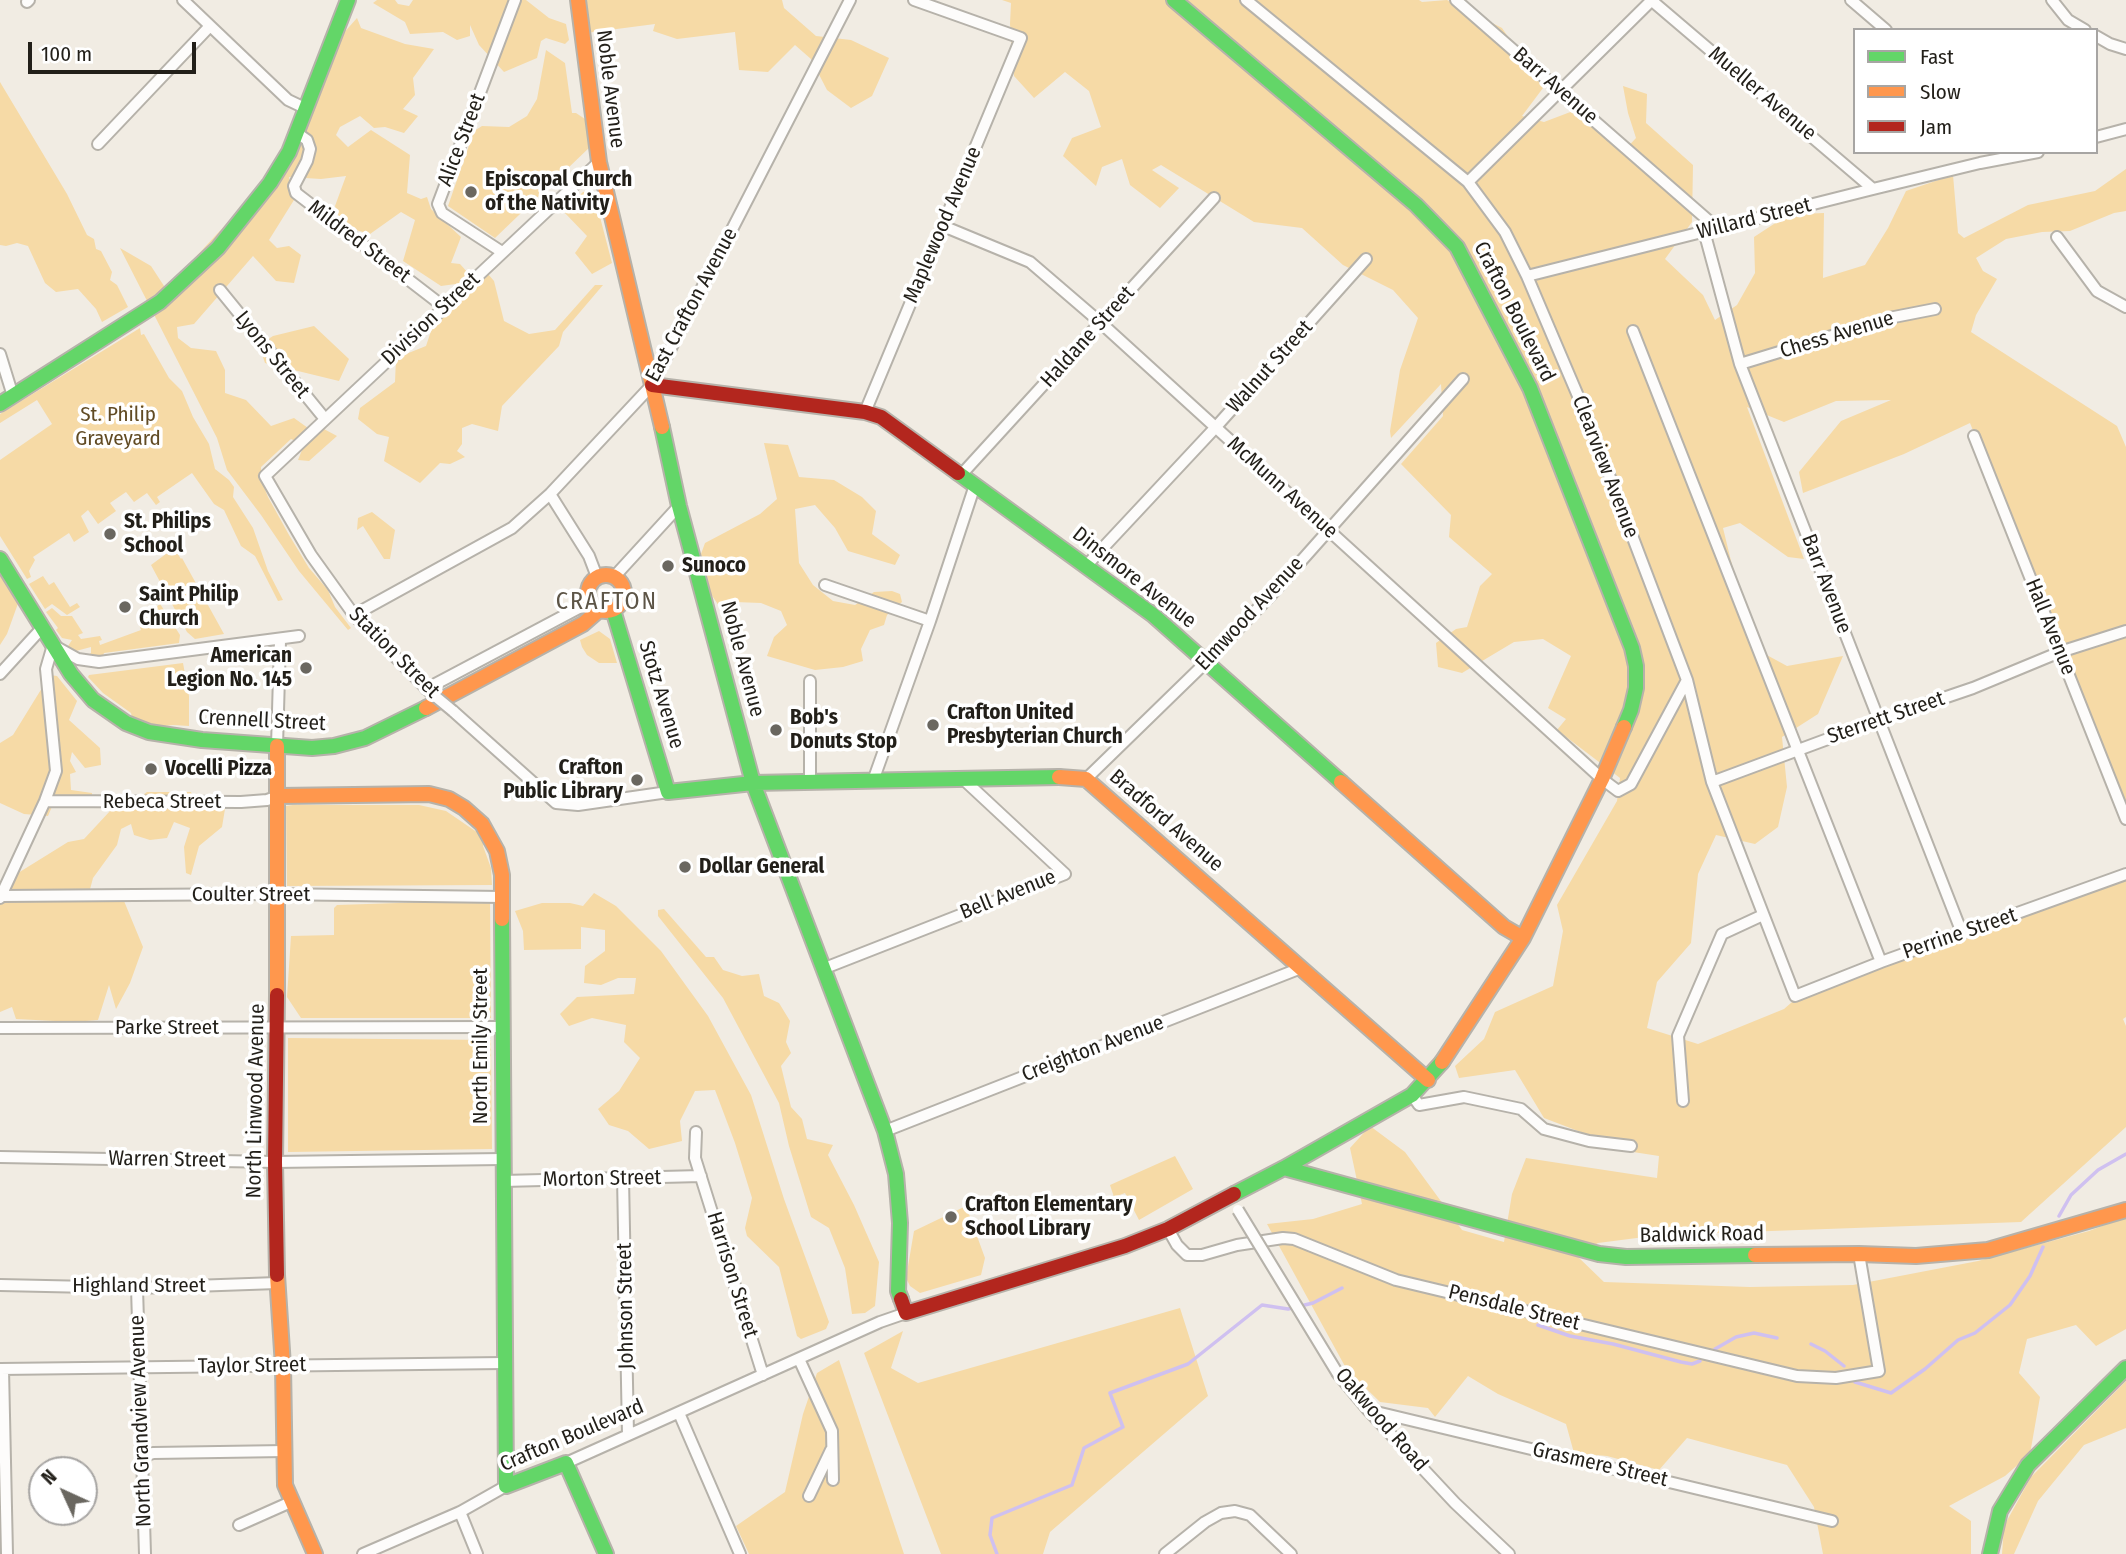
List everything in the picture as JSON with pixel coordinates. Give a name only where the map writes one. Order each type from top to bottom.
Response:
[{"type":"main road","points":[[0,404],[160,302],[218,248],[241,222],[289,152],[348,0]]},
{"type":"main road","name":"Noble Avenue","points":[[578,0],[599,162],[679,506],[753,783],[885,1131],[896,1174],[900,1223],[898,1291],[906,1313]]},
{"type":"main road","name":"Crafton Boulevard","points":[[906,1313],[1125,1246],[1235,1204],[1283,1168],[1412,1095],[1428,1080],[1523,938],[1602,779],[1631,710],[1637,677],[1632,648],[1530,388],[1457,247],[1416,205],[1174,0]]},
{"type":"main road","name":"Dinsmore Avenue","points":[[652,385],[865,412],[881,417],[1149,612],[1504,927],[1523,938]]},
{"type":"main road","name":"Crennell Street","points":[[0,559],[71,674],[93,700],[127,723],[172,737],[277,746],[334,746],[387,729],[583,624],[601,607]]},
{"type":"main road","points":[[597,577],[614,577],[619,580],[624,592],[621,604],[601,607],[589,586],[597,577]]},
{"type":"main road","name":"Stotz Avenue","points":[[601,607],[668,792]]},
{"type":"main road","name":"North Linwood Avenue","points":[[277,746],[279,894],[275,1162],[285,1485],[315,1554]]},
{"type":"main road","name":"Bradford Avenue","points":[[668,792],[753,783],[1074,777],[1086,779],[1428,1080]]},
{"type":"main road","name":"North Emily Street","points":[[279,796],[429,794],[449,799],[464,808],[482,824],[491,838],[500,868],[502,897],[506,1486]]},
{"type":"main road","name":"Baldwick Road","points":[[1283,1168],[1599,1254],[1626,1257],[1859,1254],[1916,1256],[1988,1250],[2126,1210]]},
{"type":"main road","points":[[1990,1554],[2000,1511],[2022,1472],[2126,1368]]},
{"type":"main road","points":[[566,1463],[606,1554]]},
{"type":"main road","name":"Crafton Boulevard","points":[[506,1486],[566,1463]]},
{"type":"street","points":[[183,0],[288,100],[307,109]]},
{"type":"street","name":"Alice Street","points":[[502,252],[442,213],[438,207],[515,0]]},
{"type":"street","name":"East Crafton Avenue","points":[[354,615],[512,528],[550,494],[652,385],[850,0]]},
{"type":"street","name":"Maplewood Avenue","points":[[865,412],[1021,38],[914,0]]},
{"type":"street","name":"Clearview Avenue","points":[[1246,0],[1468,182],[1505,232],[1527,276],[1587,417],[1687,680],[1712,782],[1795,996]]},
{"type":"street","name":"Barr Avenue","points":[[1456,0],[1717,228]]},
{"type":"street","points":[[1468,182],[1651,0]]},
{"type":"street","name":"Mueller Avenue","points":[[1651,0],[1873,189]]},
{"type":"street","points":[[1851,0],[1884,28]]},
{"type":"street","points":[[2052,0],[2068,20],[2082,28]]},
{"type":"street","points":[[98,144],[211,26]]},
{"type":"street","points":[[2098,37],[2126,49]]},
{"type":"street","points":[[2098,136],[2126,129]]},
{"type":"street","name":"Mildred Street","points":[[297,133],[307,140],[310,149],[294,186],[296,193],[444,307]]},
{"type":"street","name":"Willard Street","points":[[1527,276],[1873,189],[2028,154]]},
{"type":"street","name":"Division Street","points":[[265,476],[599,162]]},
{"type":"street","name":"Haldane Street","points":[[961,475],[1214,198]]},
{"type":"street","name":"McMunn Avenue","points":[[943,226],[1030,262],[1329,529],[1602,779]]},
{"type":"street","name":"Barr Avenue","points":[[1704,231],[1740,365],[1962,933]]},
{"type":"street","points":[[2057,237],[2097,291],[2126,307]]},
{"type":"street","name":"Walnut Street","points":[[1086,566],[1215,428],[1366,259]]},
{"type":"street","name":"Lyons Street","points":[[220,290],[325,419]]},
{"type":"street","name":"Chess Avenue","points":[[1740,365],[1894,317],[1935,309]]},
{"type":"street","points":[[1633,331],[1655,393],[1881,961]]},
{"type":"street","points":[[0,354],[13,396]]},
{"type":"street","name":"Elmwood Avenue","points":[[1086,779],[1271,595],[1463,379]]},
{"type":"street","name":"Hall Avenue","points":[[1974,436],[2126,819]]},
{"type":"street","name":"Station Street","points":[[265,476],[311,555],[354,615],[428,690],[556,803]]},
{"type":"street","points":[[873,781],[975,485]]},
{"type":"street","points":[[550,494],[589,556],[597,577]]},
{"type":"street","points":[[614,577],[679,506]]},
{"type":"street","points":[[825,585],[930,621]]},
{"type":"street","points":[[428,690],[601,607]]},
{"type":"street","points":[[0,674],[42,628]]},
{"type":"street","name":"Sterrett Street","points":[[1712,782],[1797,749],[1973,688],[2060,652],[2126,631]]},
{"type":"street","points":[[0,897],[46,801],[56,771],[46,669],[53,645],[78,659],[99,662],[267,640],[280,641],[299,636]]},
{"type":"street","name":"North Linwood Avenue","points":[[277,746],[280,641]]},
{"type":"street","points":[[1602,779],[1618,790],[1631,784],[1687,680]]},
{"type":"street","points":[[810,681],[810,782]]},
{"type":"street","name":"Bell Avenue","points":[[825,968],[1065,874],[963,779]]},
{"type":"street","name":"Bradford Avenue","points":[[556,803],[578,805],[668,792]]},
{"type":"street","name":"Rebeca Street","points":[[46,801],[241,802],[279,796]]},
{"type":"street","name":"Perrine Street","points":[[1795,996],[1881,961],[2126,874]]},
{"type":"street","name":"Coulter Street","points":[[0,897],[279,894],[502,897]]},
{"type":"street","points":[[1683,1101],[1678,1036],[1722,934],[1763,915]]},
{"type":"street","name":"Creighton Avenue","points":[[885,1131],[1301,968]]},
{"type":"street","name":"Parke Street","points":[[0,1028],[503,1027]]},
{"type":"street","points":[[1412,1095],[1419,1105],[1464,1097],[1521,1110],[1544,1129],[1589,1141],[1631,1146]]},
{"type":"street","name":"Harrison Street","points":[[696,1132],[695,1158],[763,1375]]},
{"type":"street","name":"Warren Street","points":[[0,1157],[275,1162],[502,1159]]},
{"type":"street","name":"Morton Street","points":[[503,1181],[701,1176]]},
{"type":"street","name":"Johnson Street","points":[[623,1178],[628,1434]]},
{"type":"street","name":"Oakwood Road","points":[[1235,1204],[1338,1374],[1455,1503],[1505,1552]]},
{"type":"street","name":"Pensdale Street","points":[[1168,1229],[1177,1245],[1187,1255],[1202,1255],[1237,1245],[1283,1238],[1294,1239],[1396,1280],[1797,1376],[1836,1378],[1879,1371],[1859,1254]]},
{"type":"street","name":"Highland Street","points":[[0,1285],[137,1288],[278,1283]]},
{"type":"street","name":"North Grandview Avenue","points":[[137,1288],[145,1554]]},
{"type":"street","name":"Crafton Boulevard","points":[[566,1463],[880,1322],[906,1313]]},
{"type":"street","points":[[799,1359],[832,1431],[833,1480]]},
{"type":"street","name":"Taylor Street","points":[[1,1369],[504,1363]]},
{"type":"street","points":[[1,1369],[7,1554]]},
{"type":"street","name":"Grasmere Street","points":[[1368,1410],[1832,1521]]},
{"type":"street","points":[[678,1413],[740,1554]]},
{"type":"street","points":[[809,1496],[832,1447]]},
{"type":"street","points":[[142,1457],[153,1453],[285,1451]]},
{"type":"street","name":"Crafton Boulevard","points":[[363,1554],[460,1512],[506,1486]]},
{"type":"street","points":[[239,1525],[293,1501]]},
{"type":"street","points":[[1165,1554],[1205,1522],[1221,1513],[1235,1511],[1250,1515],[1291,1554]]},
{"type":"street","points":[[460,1512],[477,1554]]},
{"type":"green space","points":[[377,0],[395,0],[398,4],[409,6],[413,0],[526,0],[549,18],[566,24],[569,40],[565,44],[546,38],[541,41],[537,58],[504,72],[479,45],[470,25],[470,36],[457,40],[443,32],[410,34],[405,22],[373,3]]},
{"type":"green space","points":[[582,0],[782,0],[784,8],[816,36],[851,40],[889,58],[872,96],[851,108],[827,90],[811,59],[795,45],[768,72],[739,70],[735,32],[677,39],[653,31],[655,24],[586,33],[590,30],[589,21],[583,20]]},
{"type":"green space","points":[[1002,0],[1447,0],[1502,28],[1543,88],[1522,116],[1544,122],[1573,111],[1622,153],[1636,138],[1623,86],[1647,94],[1646,123],[1693,165],[1692,222],[1665,259],[1703,295],[1715,320],[1737,305],[1755,273],[1754,237],[1780,220],[1800,214],[1824,213],[1823,278],[1865,265],[1888,228],[1906,191],[1953,175],[1958,233],[1964,238],[2028,205],[2095,191],[2126,169],[2126,211],[2114,213],[2070,231],[2042,232],[2006,239],[1976,258],[1983,271],[1997,279],[1976,315],[1971,332],[2117,426],[2126,447],[2126,820],[1970,423],[1904,454],[1803,493],[1799,472],[1841,421],[1891,400],[1836,401],[1784,422],[1747,407],[1804,559],[1788,557],[1740,523],[1723,528],[1752,647],[1787,666],[1843,656],[1818,714],[1782,737],[1787,787],[1778,827],[1755,844],[1716,835],[1698,874],[1691,943],[1657,982],[1647,1028],[1698,1044],[1784,1009],[1799,996],[2126,869],[2126,1017],[2123,1019],[2126,1026],[2126,1127],[2021,1222],[1660,1235],[1598,1243],[1576,1255],[1604,1282],[1750,1287],[1853,1285],[1978,1261],[2089,1231],[2126,1217],[2126,1329],[2096,1346],[2076,1325],[2027,1339],[2019,1373],[2040,1397],[2030,1454],[2005,1476],[1949,1506],[1971,1521],[1971,1554],[1823,1554],[1814,1507],[1787,1465],[1687,1438],[1659,1470],[1607,1456],[1574,1453],[1566,1424],[1498,1394],[1468,1376],[1435,1417],[1428,1408],[1380,1402],[1347,1370],[1267,1224],[1313,1219],[1362,1204],[1350,1148],[1370,1126],[1405,1152],[1462,1230],[1504,1242],[1512,1194],[1526,1158],[1657,1178],[1659,1156],[1633,1152],[1544,1118],[1515,1070],[1459,1078],[1455,1066],[1484,1039],[1495,1012],[1553,986],[1563,931],[1557,905],[1617,801],[1620,778],[1557,730],[1566,719],[1548,708],[1571,656],[1543,639],[1514,642],[1462,673],[1438,667],[1436,643],[1456,629],[1467,627],[1480,586],[1492,574],[1449,537],[1451,515],[1401,464],[1443,416],[1441,384],[1391,438],[1400,370],[1418,318],[1393,290],[1343,265],[1302,228],[1254,222],[1161,165],[1152,170],[1179,188],[1160,208],[1130,185],[1122,159],[1102,167],[1096,186],[1063,156],[1072,138],[1101,127],[1089,91],[1065,72],[1034,98],[1014,76],[1011,3]]},
{"type":"green space","points":[[357,18],[361,28],[405,44],[434,49],[413,78],[415,95],[403,109],[418,116],[404,133],[385,127],[374,128],[360,116],[340,127],[336,135],[348,147],[371,130],[410,155],[407,193],[421,199],[427,197],[431,209],[461,237],[451,263],[460,264],[469,274],[463,283],[441,286],[403,261],[415,220],[401,212],[370,234],[342,226],[335,206],[346,176],[321,179],[289,177],[294,200],[269,240],[277,248],[289,246],[301,255],[294,283],[276,281],[253,256],[194,324],[177,327],[178,338],[191,348],[216,351],[225,370],[225,393],[246,400],[271,426],[294,418],[315,433],[322,428],[337,436],[309,461],[298,460],[304,445],[291,439],[261,467],[261,479],[289,535],[309,568],[328,590],[335,607],[351,628],[348,630],[299,571],[227,470],[217,438],[120,248],[151,266],[166,289],[254,194],[298,122],[341,36]]},
{"type":"green space","points":[[546,50],[565,63],[572,113],[588,121],[591,146],[495,238],[448,206],[474,131],[482,126],[509,127],[527,116],[537,99]]},
{"type":"green space","points":[[0,82],[67,194],[87,235],[94,239],[96,249],[101,251],[112,272],[110,280],[117,285],[128,307],[102,322],[96,309],[78,289],[56,292],[45,283],[28,246],[17,243],[0,245]]},
{"type":"green space","points":[[583,192],[594,194],[612,263],[592,274],[575,253],[587,236],[563,211]]},
{"type":"green space","points":[[488,274],[494,281],[504,321],[529,334],[555,330],[595,285],[603,285],[563,332],[559,346],[502,406],[498,431],[472,424],[462,428],[462,444],[457,451],[465,457],[450,464],[440,463],[420,483],[384,461],[389,437],[377,434],[358,419],[360,408],[395,382],[396,358],[426,346],[435,319]]},
{"type":"green space","points":[[314,326],[349,359],[339,381],[265,363],[259,345],[273,336]]},
{"type":"green space","name":"St. Philip Graveyard","points":[[140,328],[141,335],[144,334],[169,378],[182,391],[209,444],[215,469],[234,487],[233,497],[253,528],[268,571],[283,600],[278,601],[255,556],[241,546],[224,510],[214,504],[192,473],[157,497],[160,502],[156,505],[147,493],[134,502],[126,492],[110,503],[116,511],[98,524],[88,510],[81,516],[89,532],[74,542],[69,533],[33,557],[35,560],[29,571],[31,577],[27,579],[0,536],[0,460],[52,424],[37,400],[0,423],[0,414]]},
{"type":"green space","points":[[764,443],[788,445],[799,477],[834,480],[862,497],[876,511],[872,534],[900,555],[895,565],[848,551],[835,528],[815,505],[795,509],[799,563],[813,585],[833,601],[855,605],[874,592],[892,591],[900,594],[902,602],[887,615],[884,625],[870,630],[861,649],[863,661],[843,667],[815,670],[767,656],[774,637],[787,625],[781,611],[761,603],[735,602],[721,609],[711,594],[701,554],[705,543],[760,514],[777,499]]},
{"type":"green space","points":[[372,512],[395,530],[390,559],[384,559],[363,526],[357,530],[358,518]]},
{"type":"green space","points":[[174,548],[224,634],[195,639],[187,632],[151,565]]},
{"type":"green space","points":[[0,573],[7,576],[20,598],[7,634],[0,645]]},
{"type":"green space","points":[[43,576],[49,585],[54,582],[70,607],[77,603],[80,607],[67,615],[52,604],[45,609],[29,584]]},
{"type":"green space","points":[[155,596],[180,635],[179,643],[104,653],[102,658],[87,656],[91,653],[91,647],[72,652],[68,646],[72,640],[62,638],[46,612],[52,608],[61,616],[72,616],[83,633],[78,635],[81,639],[100,636],[100,645],[141,630],[139,624],[143,617],[160,604]]},
{"type":"green space","points":[[599,631],[610,639],[617,663],[599,663],[587,655],[582,647],[580,640]]},
{"type":"green space","points":[[183,663],[189,696],[189,726],[146,728],[133,722],[131,713],[103,693],[88,677],[89,675]]},
{"type":"green space","points":[[50,675],[57,676],[77,701],[69,720],[100,748],[101,765],[85,768],[72,752],[70,761],[76,772],[70,774],[71,790],[92,793],[92,797],[53,804],[48,816],[24,814],[0,803],[0,743],[13,735]]},
{"type":"green space","points":[[147,792],[191,792],[195,805],[225,809],[222,827],[199,846],[191,875],[186,873],[184,847],[190,828],[174,822],[167,838],[150,840],[134,835],[131,824],[121,829],[117,845],[93,878],[89,893],[81,900],[124,901],[143,947],[130,983],[116,1009],[109,985],[98,1020],[74,1022],[16,1019],[12,1007],[0,1012],[0,888],[10,886],[18,873],[68,842],[84,839],[110,811],[126,807]]},
{"type":"green space","points":[[419,805],[446,811],[484,837],[483,846],[491,868],[492,885],[287,886],[286,806]]},
{"type":"green space","points":[[594,893],[616,906],[661,951],[708,1016],[751,1095],[784,1199],[829,1322],[826,1329],[801,1339],[797,1336],[779,1267],[747,1236],[745,1228],[752,1198],[715,1090],[695,1091],[680,1121],[682,1141],[649,1149],[628,1131],[609,1125],[598,1109],[619,1091],[640,1058],[624,1042],[626,1025],[592,1018],[569,1026],[560,1014],[577,997],[634,994],[636,978],[618,978],[601,985],[584,983],[585,966],[605,951],[605,930],[581,927],[581,949],[524,950],[523,931],[515,911],[542,903],[583,906]]},
{"type":"green space","points":[[490,900],[491,1018],[301,1018],[287,997],[291,936],[334,935],[334,908],[337,905]]},
{"type":"green space","points":[[664,909],[706,957],[714,957],[723,970],[742,976],[759,974],[764,996],[779,1003],[790,1021],[786,1042],[791,1053],[781,1066],[791,1107],[802,1119],[807,1139],[833,1145],[828,1155],[879,1262],[875,1306],[865,1313],[852,1314],[845,1268],[829,1228],[811,1217],[779,1103],[723,998],[658,916],[658,910]]},
{"type":"green space","points":[[288,1038],[491,1040],[492,1149],[288,1152]]},
{"type":"green space","points":[[1175,1156],[1193,1189],[1139,1220],[1125,1193],[1114,1197],[1110,1185]]},
{"type":"green space","points":[[966,1206],[985,1258],[981,1275],[920,1293],[910,1286],[906,1278],[914,1231]]},
{"type":"green space","points":[[1180,1308],[1208,1396],[1050,1532],[1043,1554],[941,1554],[864,1353],[903,1331],[891,1368],[918,1383]]},
{"type":"green space","points":[[839,1360],[904,1554],[749,1554],[736,1526],[785,1492],[803,1414],[817,1373]]},
{"type":"green space","points":[[2126,1381],[2126,1428],[2084,1445],[2038,1501],[2014,1554],[2002,1554],[2004,1526],[2031,1477]]},
{"type":"waterway","points":[[2059,1216],[2071,1195],[2098,1170],[2126,1154]]},
{"type":"waterway","points":[[1855,1382],[1891,1393],[1925,1369],[1958,1340],[1975,1333],[2010,1305],[2030,1276],[2043,1247]]},
{"type":"waterway","points":[[997,1554],[990,1535],[992,1518],[1072,1485],[1084,1448],[1123,1427],[1110,1393],[1188,1364],[1262,1305],[1288,1309],[1313,1303],[1342,1288]]},
{"type":"waterway","points":[[1538,1325],[1570,1336],[1681,1362],[1692,1364],[1700,1361]]},
{"type":"waterway","points":[[1715,1349],[1736,1337],[1754,1333],[1777,1338]]},
{"type":"waterway","points":[[1811,1344],[1844,1366]]},
{"type":"traffic: fast","points":[[0,404],[160,302],[218,248],[270,183],[289,152],[348,0]]},
{"type":"traffic: fast","points":[[1174,0],[1416,205],[1457,247],[1530,388],[1632,648],[1636,666],[1636,688],[1624,727]]},
{"type":"traffic: fast","points":[[662,427],[679,506],[753,783],[885,1131],[896,1174],[900,1223],[898,1291],[901,1299]]},
{"type":"traffic: fast","points":[[958,473],[1153,615],[1341,782]]},
{"type":"traffic: fast","points":[[0,559],[71,674],[93,700],[126,723],[149,732],[202,740],[312,748],[334,746],[365,738],[426,708]]},
{"type":"traffic: fast","points":[[613,610],[668,792],[753,783],[1059,777]]},
{"type":"traffic: fast","points":[[502,919],[506,1486],[566,1463],[606,1554]]},
{"type":"traffic: fast","points":[[1284,1168],[1412,1095],[1442,1062]]},
{"type":"traffic: fast","points":[[1234,1194],[1284,1168],[1599,1254],[1626,1257],[1755,1255]]},
{"type":"traffic: fast","points":[[1990,1554],[2000,1511],[2028,1465],[2126,1368]]},
{"type":"traffic: slow","points":[[578,0],[599,162],[662,427]]},
{"type":"traffic: slow","points":[[606,575],[619,580],[624,593],[619,606],[606,611],[593,606],[588,593],[593,580],[606,575]]},
{"type":"traffic: slow","points":[[426,708],[583,624],[599,610]]},
{"type":"traffic: slow","points":[[1442,1062],[1523,938],[1602,779],[1624,727]]},
{"type":"traffic: slow","points":[[277,746],[277,995]]},
{"type":"traffic: slow","points":[[1059,777],[1086,779],[1428,1080]]},
{"type":"traffic: slow","points":[[1341,782],[1504,927],[1523,938]]},
{"type":"traffic: slow","points":[[279,796],[429,794],[449,799],[482,824],[497,851],[502,875],[502,919]]},
{"type":"traffic: slow","points":[[1755,1255],[1916,1256],[1988,1250],[2126,1210]]},
{"type":"traffic: slow","points":[[277,1275],[283,1366],[285,1485],[315,1554]]},
{"type":"traffic: jam","points":[[652,385],[865,412],[881,417],[958,473]]},
{"type":"traffic: jam","points":[[277,995],[277,1275]]},
{"type":"traffic: jam","points":[[901,1299],[906,1313],[1125,1246],[1168,1229],[1234,1194]]},
{"type":"place","name":"Episcopal Church of the Nativity","points":[[471,192]]},
{"type":"place","name":"St. Philips School","points":[[110,534]]},
{"type":"place","name":"Sunoco","points":[[668,566]]},
{"type":"place","name":"Saint Philip Church","points":[[125,607]]},
{"type":"place","name":"American Legion No. 145","points":[[306,668]]},
{"type":"place","name":"Crafton United Presbyterian Church","points":[[933,725]]},
{"type":"place","name":"Bob's Donuts Stop","points":[[776,730]]},
{"type":"place","name":"Vocelli Pizza","points":[[151,769]]},
{"type":"place","name":"Crafton Public Library","points":[[637,780]]},
{"type":"place","name":"Dollar General","points":[[685,867]]},
{"type":"place","name":"Crafton Elementary School Library","points":[[951,1217]]},
{"type":"district","name":"CRAFTON","points":[[607,602]]}]
